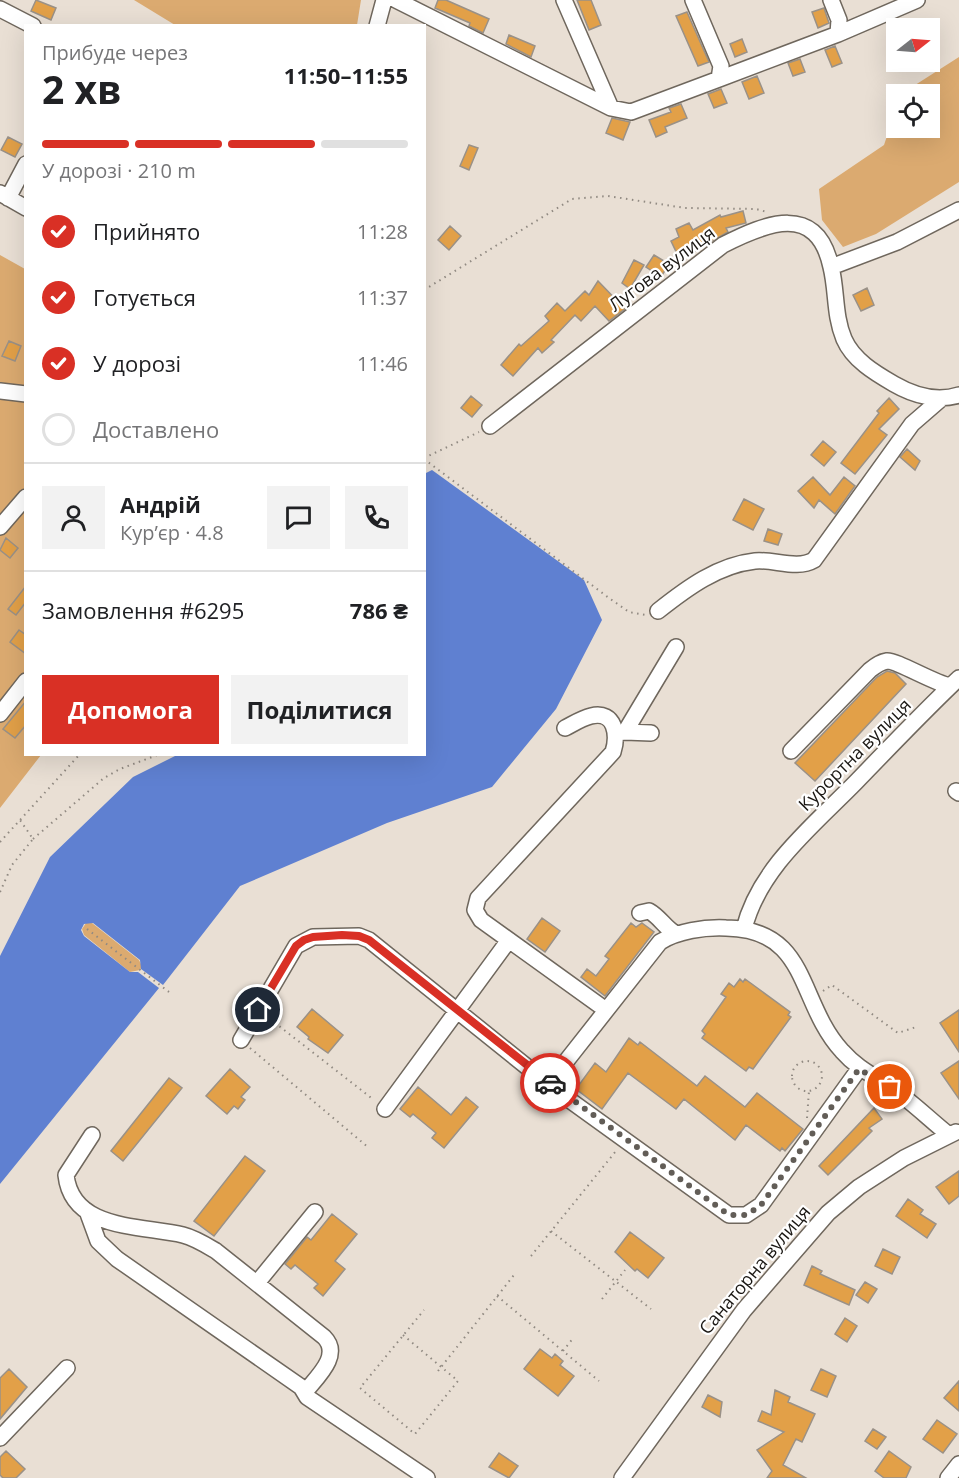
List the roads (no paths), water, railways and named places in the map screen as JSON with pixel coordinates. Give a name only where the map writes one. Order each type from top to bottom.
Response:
[{"type":"street","points":[[378,24],[384,0]]},
{"type":"street","points":[[396,0],[611,108],[631,112],[838,34],[917,0]]},
{"type":"street","points":[[564,0],[611,108]]},
{"type":"street","points":[[693,0],[721,66],[719,79]]},
{"type":"street","points":[[831,0],[839,20],[838,34]]},
{"type":"street","points":[[0,9],[29,24]]},
{"type":"street","points":[[24,167],[4,196],[24,207]]},
{"type":"street","points":[[959,210],[897,242],[831,267],[836,311],[844,340],[855,355],[870,370],[910,393],[942,398],[959,395]]},
{"type":"street","name":"Лугова вулиця","points":[[490,426],[723,244],[747,232],[790,222],[811,229],[822,243],[831,267]]},
{"type":"street","points":[[0,390],[24,394]]},
{"type":"street","points":[[658,611],[715,571],[730,566],[769,560],[800,565],[814,560],[912,424],[942,398]]},
{"type":"street","points":[[0,527],[24,499]]},
{"type":"street","points":[[606,1010],[478,917],[475,906],[477,899],[612,752],[621,732],[675,648]]},
{"type":"street","points":[[791,751],[870,670],[883,662],[899,664],[923,678],[954,682]]},
{"type":"street","name":"Курортна вулиця","points":[[744,929],[748,912],[780,861],[796,841],[954,682]]},
{"type":"street","points":[[0,714],[24,684]]},
{"type":"street","points":[[565,728],[598,715],[609,719],[621,732],[651,733]]},
{"type":"street","points":[[640,913],[649,911],[657,915],[668,930],[676,934]]},
{"type":"street","points":[[549,1083],[660,942],[676,934],[714,927],[744,929],[770,936],[780,944],[790,957],[831,1039],[859,1069],[890,1087],[954,1133]]},
{"type":"street","points":[[241,1040],[296,946],[313,937],[359,936],[369,940],[549,1083],[729,1215],[747,1215],[761,1205],[859,1069]]},
{"type":"street","points":[[385,1109],[509,940]]},
{"type":"street","name":"Санаторна вулиця","points":[[622,1478],[744,1310],[828,1213],[859,1187],[904,1158],[954,1133]]},
{"type":"street","points":[[92,1135],[66,1175],[72,1198],[87,1211],[121,1225],[183,1235],[201,1242],[324,1337],[331,1347],[328,1360],[306,1395]]},
{"type":"street","points":[[87,1211],[98,1241],[107,1251],[246,1347],[306,1395],[427,1478]]},
{"type":"street","points":[[257,1283],[315,1212]]},
{"type":"street","points":[[0,1438],[68,1368]]},
{"type":"street","points":[[948,1478],[959,1464]]},
{"type":"water","points":[[432,470],[584,580],[602,620],[556,709],[492,787],[387,823],[240,886],[163,985],[141,969],[140,960],[93,923],[84,924],[81,930],[84,936],[130,972],[138,972],[159,988],[0,1184],[0,956],[50,857],[133,777],[175,756],[426,756],[426,473]]}]
